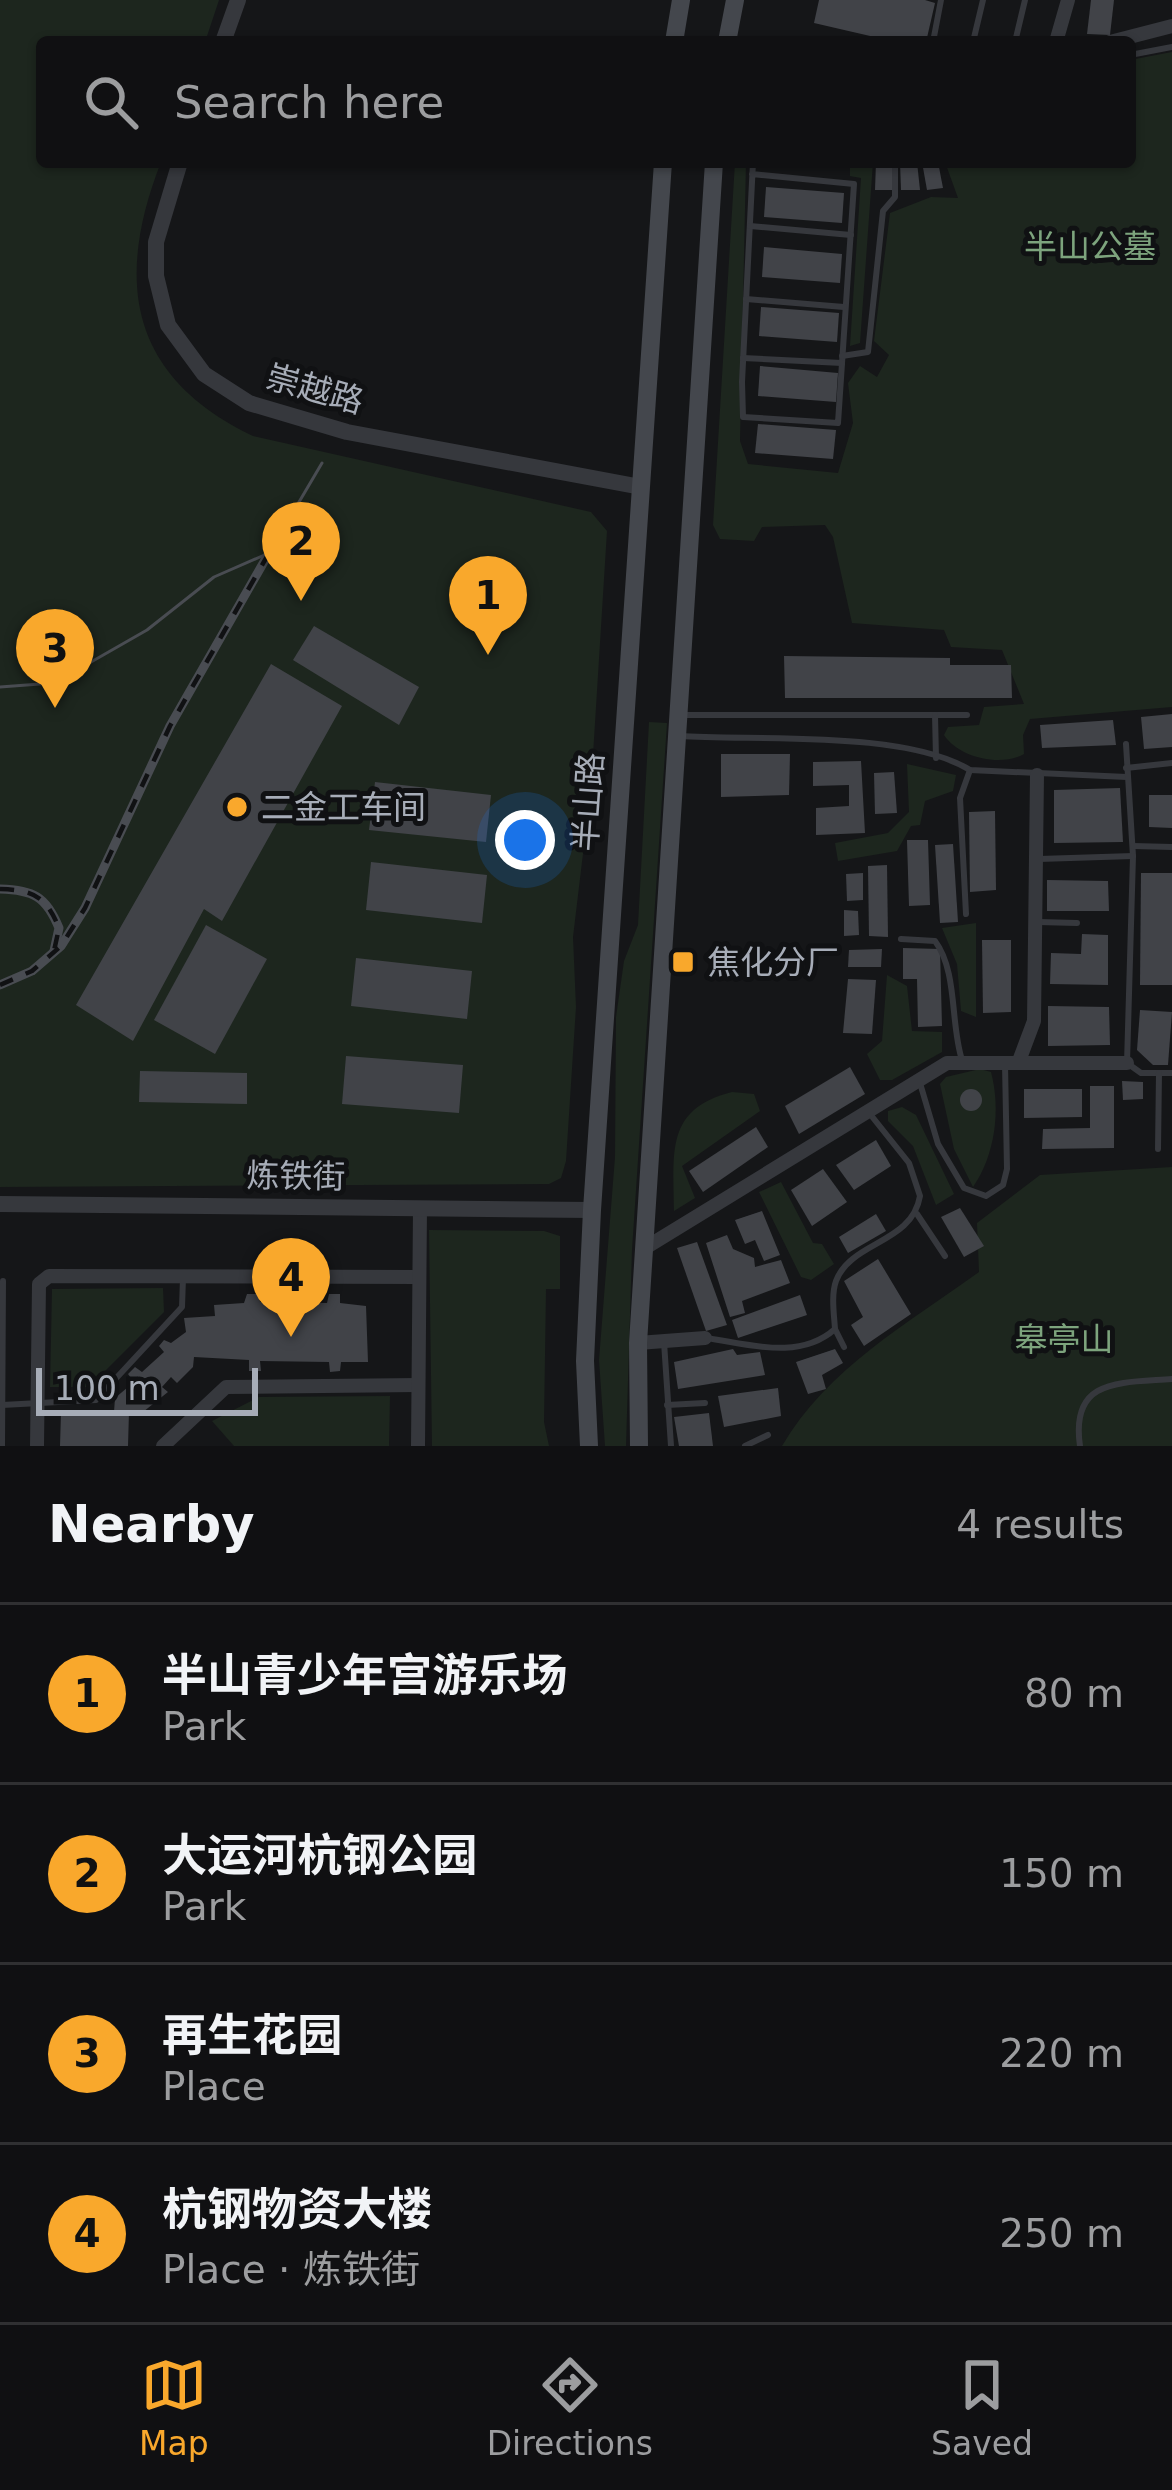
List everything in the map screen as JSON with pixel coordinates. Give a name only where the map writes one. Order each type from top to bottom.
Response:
[{"type":"main road","points":[[675,36],[681,0]]},
{"type":"main road","points":[[729,36],[735,0]]},
{"type":"main road","name":"半山路","points":[[589,1446],[585,1361],[592,1210],[662,168]]},
{"type":"main road","points":[[639,1446],[638,1343],[714,168]]},
{"type":"street","points":[[225,36],[238,0]]},
{"type":"street","points":[[1057,36],[1064,1]]},
{"type":"street","points":[[1133,36],[1172,26]]},
{"type":"street","name":"崇越路","points":[[178,168],[156,242],[156,276],[168,326],[204,374],[249,403],[347,432],[641,487]]},
{"type":"street","points":[[1012,1061],[1034,1021],[1037,775]]},
{"type":"street","points":[[645,1248],[919,1080],[962,1060],[1127,1063]]},
{"type":"street","name":"炼铁街","points":[[0,1204],[592,1210]]},
{"type":"street","points":[[418,1446],[419,1208]]},
{"type":"street","points":[[37,1446],[39,1284],[49,1276],[419,1277]]},
{"type":"street","points":[[638,1343],[704,1338]]},
{"type":"street","points":[[163,1446],[226,1387],[418,1385]]},
{"type":"lane","points":[[934,36],[941,0]]},
{"type":"lane","points":[[974,36],[983,0]]},
{"type":"lane","points":[[1016,36],[1025,0]]},
{"type":"lane","points":[[1136,54],[1172,46]]},
{"type":"lane","points":[[752,168],[752,174],[750,226],[743,358],[743,417],[838,423],[854,184],[752,174]]},
{"type":"lane","points":[[743,358],[842,360],[868,352],[883,211],[895,197],[895,168]]},
{"type":"lane","points":[[750,226],[850,235]]},
{"type":"lane","points":[[746,298],[846,307]]},
{"type":"lane","points":[[935,715],[936,758]]},
{"type":"lane","points":[[677,726],[968,715]]},
{"type":"lane","points":[[677,726],[875,745],[970,770],[1037,775],[1126,773],[1172,763]]},
{"type":"lane","points":[[1126,744],[1133,851],[1127,1063],[1141,1073],[1172,1073]]},
{"type":"lane","points":[[966,914],[960,798],[970,770]]},
{"type":"lane","points":[[1035,859],[1172,847]]},
{"type":"lane","points":[[1035,922],[1077,923]]},
{"type":"lane","points":[[902,939],[935,941],[946,956],[953,1032],[962,1060]]},
{"type":"lane","points":[[919,1080],[938,1144],[964,1189],[975,1197],[986,1196],[1003,1185],[1007,1169],[1012,1061]]},
{"type":"lane","points":[[1158,1149],[1159,1073]]},
{"type":"lane","points":[[844,1347],[835,1329],[834,1285],[842,1270],[908,1226],[917,1214],[920,1196],[909,1163],[868,1111]]},
{"type":"lane","points":[[917,1214],[945,1256]]},
{"type":"lane","points":[[2,1405],[96,1400],[182,1307],[184,1275]]},
{"type":"lane","points":[[2,1446],[3,1281]]},
{"type":"lane","points":[[704,1338],[786,1350],[822,1340],[835,1329]]},
{"type":"lane","points":[[664,1342],[671,1446]]},
{"type":"lane","points":[[1080,1446],[1077,1423],[1085,1398],[1105,1386],[1172,1379]]},
{"type":"lane","points":[[667,1406],[705,1403]]},
{"type":"lane","points":[[745,1446],[768,1435]]},
{"type":"green space","points":[[0,0],[219,0],[207,36],[36,36],[36,168],[159,168],[138,247],[143,322],[157,355],[180,385],[212,412],[253,436],[591,512],[607,531],[591,787],[573,937],[576,1007],[566,1161],[561,1178],[549,1184],[0,1187]]},
{"type":"green space","name":"半山公墓","points":[[1172,52],[1172,707],[1030,719],[1023,735],[1024,754],[1004,760],[981,758],[960,750],[944,735],[948,727],[979,725],[984,707],[1024,704],[1002,650],[951,647],[944,630],[852,623],[833,537],[825,525],[762,527],[754,541],[720,539],[713,525],[735,168],[746,168],[740,441],[748,464],[838,473],[853,423],[848,383],[860,366],[877,377],[889,355],[874,341],[890,213],[931,197],[958,198],[947,168],[1136,168],[1136,59]]},
{"type":"green space","points":[[850,168],[873,168],[860,343],[850,346],[861,178],[850,176]]},
{"type":"green space","points":[[649,722],[667,723],[632,1250],[626,1446],[605,1446],[599,1360],[615,1157],[616,1017],[624,961],[638,925]]},
{"type":"green space","points":[[907,764],[956,775],[953,791],[925,801],[920,825],[911,826],[897,851],[838,861],[835,843],[888,833],[909,812]]},
{"type":"green space","points":[[976,923],[976,1017],[961,1011],[957,964],[942,928]]},
{"type":"green space","points":[[887,975],[907,986],[912,1031],[942,1032],[942,1052],[892,1080],[880,1080],[867,1054],[882,1041]]},
{"type":"green space","points":[[980,1069],[991,1072],[996,1117],[987,1161],[973,1187],[954,1149],[940,1084],[946,1077]]},
{"type":"green space","points":[[732,1092],[754,1094],[760,1111],[682,1166],[695,1198],[674,1211],[674,1153],[684,1122],[710,1100]]},
{"type":"green space","points":[[902,1107],[916,1115],[954,1194],[936,1205],[913,1146],[888,1121],[888,1111]]},
{"type":"green space","name":"皋亭山","points":[[1172,1167],[1172,1446],[782,1446],[845,1371],[979,1272],[977,1223],[1040,1175]]},
{"type":"green space","points":[[781,1182],[813,1243],[822,1244],[834,1264],[811,1280],[801,1277],[759,1192]]},
{"type":"green space","points":[[429,1230],[544,1231],[560,1236],[560,1289],[546,1289],[544,1422],[549,1446],[432,1446]]},
{"type":"green space","points":[[163,1288],[164,1312],[89,1387],[50,1387],[52,1289]]},
{"type":"green space","points":[[390,1396],[389,1446],[234,1446],[212,1421],[259,1397]]},
{"type":"building","points":[[819,0],[935,3],[927,36],[870,36],[814,23]]},
{"type":"building","points":[[1091,0],[1114,0],[1110,35],[1087,34]]},
{"type":"building","points":[[876,168],[894,168],[894,190],[875,190]]},
{"type":"building","points":[[900,168],[918,168],[920,190],[901,190]]},
{"type":"building","points":[[923,168],[939,168],[943,188],[927,190]]},
{"type":"building","points":[[766,187],[844,193],[842,223],[764,217]]},
{"type":"building","points":[[764,247],[842,254],[840,283],[762,277]]},
{"type":"building","points":[[761,307],[839,313],[837,342],[759,336]]},
{"type":"building","points":[[760,366],[838,373],[836,402],[758,396]]},
{"type":"building","points":[[758,424],[836,430],[833,459],[755,453]]},
{"type":"building","points":[[314,626],[419,687],[399,725],[293,660]]},
{"type":"building","points":[[784,656],[950,658],[950,665],[1011,665],[1012,698],[785,698]]},
{"type":"building","name":"二金工车间","points":[[271,664],[342,706],[222,921],[204,909],[133,1041],[76,1005]]},
{"type":"building","points":[[1172,714],[1172,747],[1144,749],[1141,717]]},
{"type":"building","points":[[1113,720],[1116,745],[1042,748],[1040,725]]},
{"type":"building","points":[[721,754],[790,754],[789,795],[721,797]]},
{"type":"building","points":[[861,761],[865,833],[816,835],[816,808],[849,806],[849,785],[813,786],[813,762]]},
{"type":"building","points":[[894,772],[897,813],[875,814],[874,773]]},
{"type":"building","points":[[375,782],[491,795],[486,842],[369,830]]},
{"type":"building","points":[[1120,788],[1123,842],[1054,843],[1054,790]]},
{"type":"building","points":[[1149,795],[1172,795],[1172,828],[1149,827]]},
{"type":"building","points":[[995,811],[996,890],[970,892],[969,812]]},
{"type":"building","points":[[907,840],[928,840],[930,905],[909,906]]},
{"type":"building","points":[[953,844],[958,922],[940,923],[935,845]]},
{"type":"building","points":[[371,862],[487,875],[482,923],[366,910]]},
{"type":"building","points":[[887,865],[888,937],[869,936],[868,866]]},
{"type":"building","points":[[863,873],[863,900],[847,901],[846,874]]},
{"type":"building","points":[[1141,873],[1172,873],[1172,985],[1140,985]]},
{"type":"building","points":[[1047,880],[1108,881],[1109,911],[1047,911]]},
{"type":"building","points":[[844,910],[858,911],[859,935],[844,936]]},
{"type":"building","points":[[206,925],[267,959],[215,1054],[154,1020]]},
{"type":"building","points":[[1082,934],[1108,935],[1108,985],[1050,984],[1051,953],[1081,954]]},
{"type":"building","points":[[982,940],[1011,940],[1011,1012],[983,1013]]},
{"type":"building","points":[[903,948],[940,949],[942,1026],[918,1027],[917,979],[903,979]]},
{"type":"building","points":[[882,949],[881,967],[848,967],[849,950]]},
{"type":"building","points":[[356,958],[472,971],[467,1019],[351,1006]]},
{"type":"building","points":[[848,979],[876,980],[872,1034],[843,1033]]},
{"type":"building","points":[[1048,1006],[1109,1007],[1110,1045],[1048,1046]]},
{"type":"building","points":[[1140,1010],[1172,1012],[1168,1065],[1153,1065],[1137,1050]]},
{"type":"building","points":[[346,1056],[463,1065],[459,1113],[342,1104]]},
{"type":"building","points":[[850,1067],[865,1094],[799,1134],[785,1106]]},
{"type":"building","points":[[140,1071],[247,1073],[247,1104],[139,1102]]},
{"type":"building","points":[[1122,1081],[1143,1082],[1143,1099],[1123,1100]]},
{"type":"building","points":[[1090,1086],[1114,1086],[1114,1148],[1042,1149],[1043,1129],[1090,1128]]},
{"type":"building","points":[[971,1089],[982,1100],[971,1111],[960,1100]]},
{"type":"building","points":[[1024,1089],[1082,1089],[1082,1117],[1024,1118]]},
{"type":"building","points":[[756,1127],[768,1147],[703,1192],[689,1171]]},
{"type":"building","points":[[876,1140],[891,1166],[854,1190],[836,1165]]},
{"type":"building","points":[[823,1169],[847,1202],[812,1226],[791,1190]]},
{"type":"building","points":[[960,1208],[984,1246],[964,1257],[941,1217]]},
{"type":"building","points":[[762,1211],[780,1255],[764,1261],[755,1240],[745,1244],[735,1220]]},
{"type":"building","points":[[876,1214],[886,1231],[848,1253],[839,1237]]},
{"type":"building","points":[[727,1235],[733,1249],[754,1258],[755,1267],[781,1260],[790,1283],[742,1301],[745,1313],[730,1317],[706,1243]]},
{"type":"building","points":[[697,1242],[727,1325],[706,1331],[677,1248]]},
{"type":"building","points":[[878,1259],[911,1314],[864,1346],[851,1325],[863,1317],[844,1281]]},
{"type":"building","points":[[247,1294],[259,1294],[260,1302],[327,1303],[329,1294],[340,1294],[340,1303],[366,1306],[368,1362],[341,1362],[340,1371],[330,1372],[329,1362],[260,1361],[261,1371],[249,1371],[249,1360],[194,1357],[193,1367],[177,1383],[171,1377],[162,1387],[168,1392],[143,1412],[129,1412],[128,1446],[60,1446],[61,1412],[114,1412],[115,1398],[134,1382],[128,1374],[135,1367],[142,1372],[164,1352],[159,1346],[164,1340],[171,1343],[186,1332],[184,1318],[215,1316],[214,1305],[244,1303]]},
{"type":"building","points":[[800,1295],[807,1315],[738,1338],[732,1320]]},
{"type":"building","points":[[733,1349],[737,1355],[760,1352],[765,1375],[678,1389],[674,1362]]},
{"type":"building","points":[[835,1349],[843,1363],[822,1375],[826,1389],[808,1394],[796,1362]]},
{"type":"building","points":[[778,1388],[781,1416],[724,1427],[718,1396]]},
{"type":"building","points":[[709,1413],[713,1446],[679,1446],[674,1417]]},
{"type":"tram line","points":[[0,687],[40,684],[70,674],[147,630],[214,577],[269,553],[322,463]]},
{"type":"railway","points":[[0,985],[32,971],[61,946],[85,908],[170,726],[269,553]]},
{"type":"railway","points":[[0,889],[30,893],[43,902],[59,928],[54,951]]},
{"type":"place","name":"大运河杭钢公园","points":[[301,601]]},
{"type":"place","name":"半山青少年宫游乐场","points":[[488,655]]},
{"type":"place","name":"再生花园","points":[[55,708]]},
{"type":"place","name":"二金工车间","points":[[237,807]]},
{"type":"place","name":"焦化分厂","points":[[683,962]]},
{"type":"place","name":"杭钢物资大楼","points":[[291,1337]]}]
